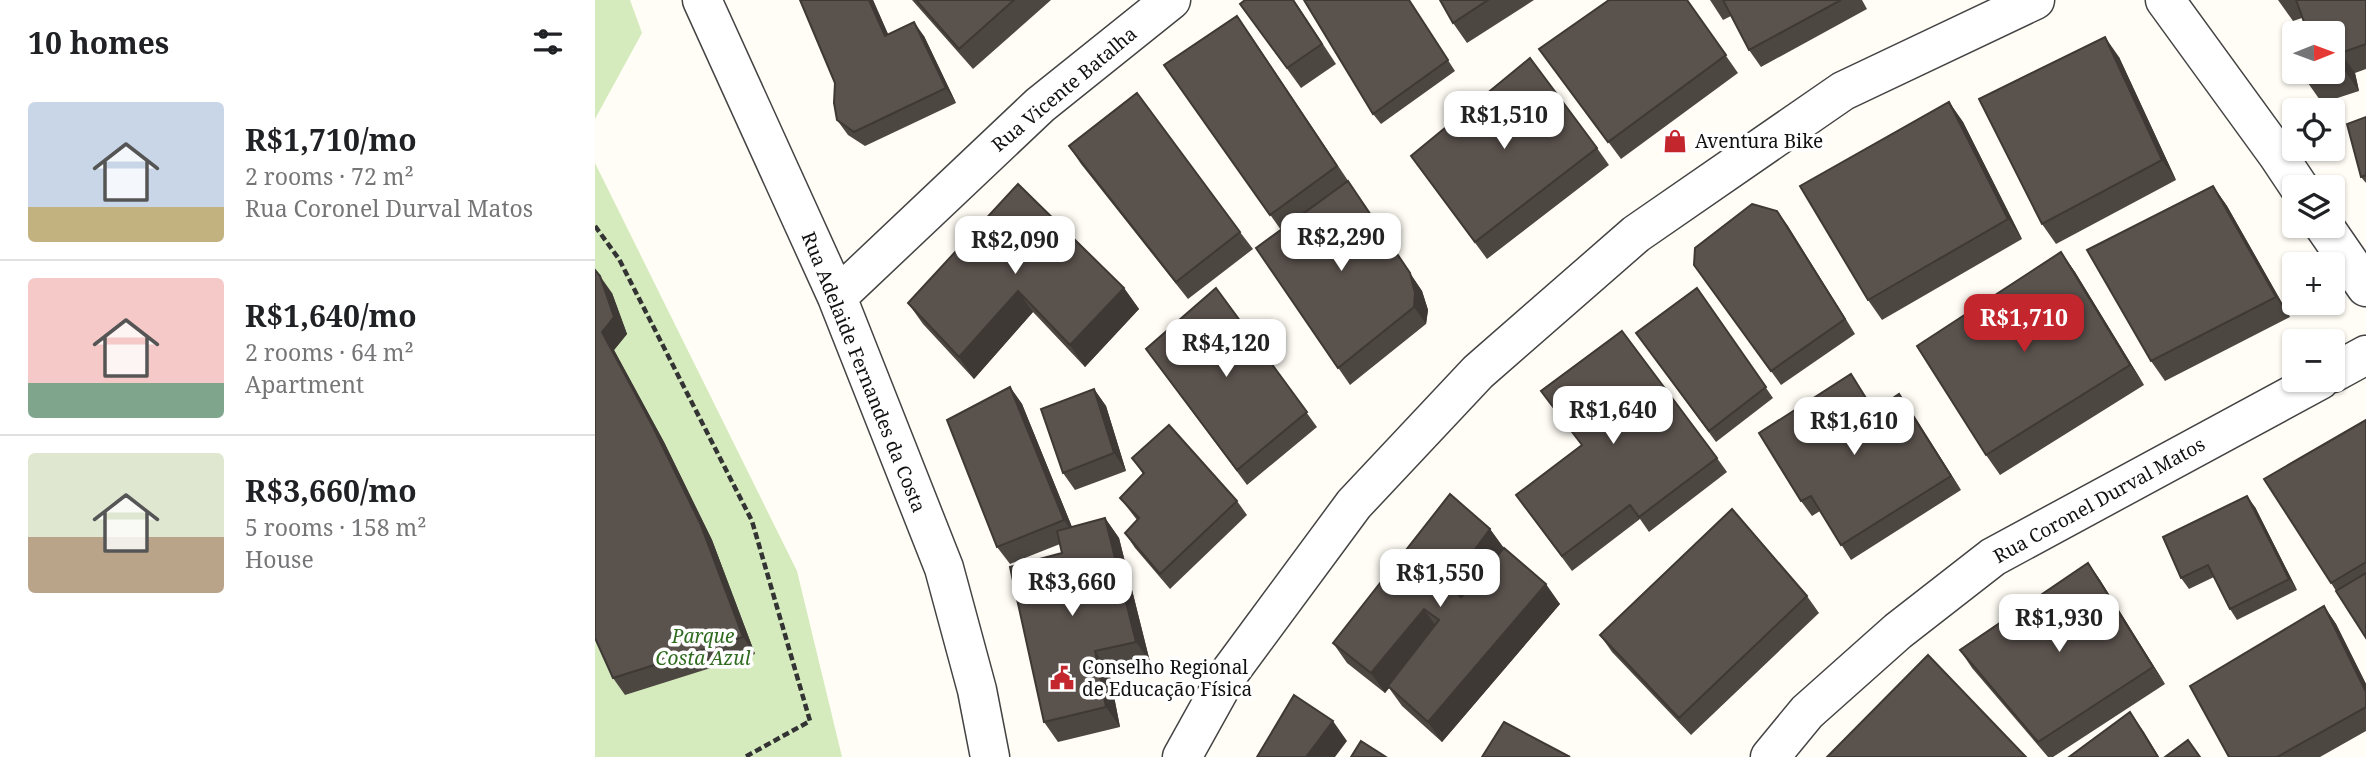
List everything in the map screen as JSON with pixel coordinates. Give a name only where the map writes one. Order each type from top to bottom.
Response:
[{"type":"street","name":"Rua Adelaide Fernandes da Costa","points":[[702,0],[838,297],[944,568],[977,690],[990,757]]},
{"type":"street","name":"Rua Vicente Batalha","points":[[838,297],[1040,105],[1171,0]]},
{"type":"street","points":[[1182,757],[1227,676],[1354,504],[1478,372],[1636,234],[1843,91],[2035,0]]},
{"type":"street","points":[[2165,0],[2291,175]]},
{"type":"street","points":[[2332,238],[2366,287]]},
{"type":"street","points":[[2345,366],[2366,355]]},
{"type":"street","name":"Rua Coronel Durval Matos","points":[[1770,757],[1807,712],[1888,640],[1993,557],[2299,392]]},
{"type":"path","points":[[595,226],[619,259],[752,521],[810,721],[745,757]]},
{"type":"green space","points":[[595,0],[630,0],[642,33],[595,119]]},
{"type":"green space","name":"Parque Costa Azul","points":[[595,163],[797,571],[842,757],[595,757]]},
{"type":"building","points":[[800,0],[869,0],[885,36],[914,22],[946,88],[854,132],[837,120],[835,83]]},
{"type":"building","points":[[916,0],[1014,0],[959,49]]},
{"type":"building","points":[[1245,0],[1293,0],[1322,44],[1287,68],[1240,4]]},
{"type":"building","points":[[1304,0],[1409,0],[1448,60],[1373,114]]},
{"type":"building","points":[[1440,0],[1488,0],[1453,23]]},
{"type":"building","points":[[1609,0],[1687,0],[1726,55],[1608,142],[1539,49]]},
{"type":"building","points":[[1723,0],[1841,0],[1749,50]]},
{"type":"building","points":[[2296,0],[2366,0],[2366,44],[2345,52],[2345,21],[2304,21]]},
{"type":"building","points":[[1237,16],[1337,166],[1270,215],[1164,65]]},
{"type":"building","points":[[2105,37],[2162,160],[2042,224],[1979,99]]},
{"type":"building","points":[[1530,58],[1597,148],[1475,242],[1411,156]]},
{"type":"building","points":[[1137,93],[1240,232],[1176,282],[1069,146]]},
{"type":"building","points":[[1949,102],[2008,219],[1868,300],[1800,186]]},
{"type":"building","points":[[2366,117],[2366,175],[2361,177],[2347,124]]},
{"type":"building","points":[[1348,181],[1410,273],[1415,293],[1414,307],[1338,368],[1256,248]]},
{"type":"building","points":[[1018,184],[1124,288],[1070,345],[1018,291],[959,357],[908,303]]},
{"type":"building","points":[[2213,186],[2276,297],[2151,361],[2087,250]]},
{"type":"building","points":[[1752,204],[1777,211],[1845,319],[1771,371],[1694,265],[1695,248]]},
{"type":"building","points":[[2061,252],[2130,365],[1986,455],[1917,346]]},
{"type":"building","points":[[595,270],[600,276],[614,317],[602,332],[700,523],[743,637],[613,678],[595,638]]},
{"type":"building","points":[[1216,288],[1307,412],[1237,470],[1146,349]]},
{"type":"building","points":[[1697,288],[1766,387],[1709,431],[1636,333]]},
{"type":"building","points":[[1622,331],[1717,458],[1639,517],[1630,505],[1562,556],[1516,495],[1582,445],[1541,391]]},
{"type":"building","points":[[1851,374],[1874,411],[1899,394],[1951,476],[1841,545],[1811,496],[1801,501],[1759,433]]},
{"type":"building","points":[[1010,387],[1064,520],[997,547],[947,420]]},
{"type":"building","points":[[1094,389],[1114,453],[1063,473],[1041,409]]},
{"type":"building","points":[[2366,420],[2366,562],[2331,583],[2264,479]]},
{"type":"building","points":[[1169,425],[1237,501],[1160,574],[1125,533],[1139,518],[1120,498],[1144,473],[1132,458]]},
{"type":"building","points":[[1450,494],[1490,529],[1448,586],[1461,597],[1504,548],[1546,584],[1428,722],[1388,686],[1439,620],[1424,609],[1371,673],[1333,643]]},
{"type":"building","points":[[2247,496],[2289,579],[2230,609],[2208,565],[2181,578],[2163,537]]},
{"type":"building","points":[[1732,509],[1807,596],[1679,718],[1600,635]]},
{"type":"building","points":[[1105,518],[1136,642],[1095,651],[1106,707],[1044,722],[1010,567],[1062,553],[1057,531]]},
{"type":"building","points":[[2088,563],[2153,667],[2038,742],[1960,650]]},
{"type":"building","points":[[2366,573],[2366,638],[2336,591]]},
{"type":"building","points":[[2324,606],[2366,692],[2366,707],[2277,757],[2229,757],[2190,686]]},
{"type":"building","points":[[1928,655],[2026,757],[1827,757]]},
{"type":"building","points":[[1294,695],[1333,721],[1306,757],[1257,757]]},
{"type":"building","points":[[2130,712],[2158,757],[2069,757]]},
{"type":"building","points":[[1504,722],[1570,757],[1482,757]]},
{"type":"building","points":[[2188,740],[2200,757],[2165,757]]},
{"type":"building","points":[[1361,741],[1386,757],[1351,757]]},
{"type":"place","name":"Aventura Bike","points":[[1675,141]]},
{"type":"place","name":"Conselho Regional de Educação Física","points":[[1062,678]]}]
